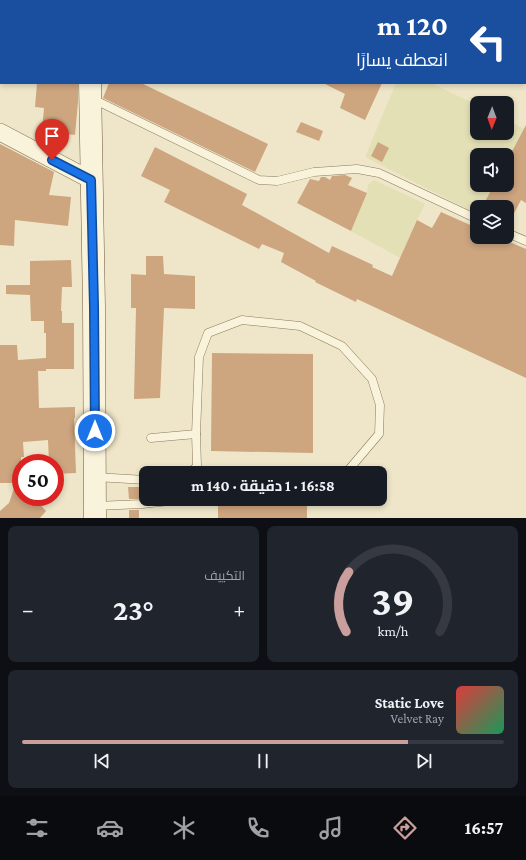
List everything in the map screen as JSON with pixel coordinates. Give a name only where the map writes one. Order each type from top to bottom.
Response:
[{"type":"main road","points":[[90,90],[94,307],[95,512]]},
{"type":"street","points":[[0,132],[91,180]]},
{"type":"lane","points":[[90,90],[259,180],[277,181],[314,172],[357,169],[379,173],[470,216]]},
{"type":"lane","points":[[514,236],[526,241]]},
{"type":"lane","points":[[197,466],[196,434],[199,357],[208,333],[242,320],[300,326],[342,346],[372,380],[380,405],[379,434],[352,466]]},
{"type":"lane","points":[[151,438],[196,434]]},
{"type":"lane","points":[[95,477],[139,480]]},
{"type":"lane","points":[[95,512],[139,505]]},
{"type":"shaded area","points":[[396,84],[433,84],[470,102],[470,140],[514,140],[514,124],[524,129],[514,148],[470,148],[470,192],[490,192],[486,200],[470,200],[470,210],[365,157]]},
{"type":"shaded area","points":[[374,180],[425,204],[400,258],[351,231],[367,193],[368,185]]},
{"type":"building","points":[[37,84],[78,84],[75,135],[42,131],[44,108],[35,107]]},
{"type":"building","points":[[109,84],[143,84],[268,144],[255,172],[103,98]]},
{"type":"building","points":[[325,84],[382,84],[365,120],[340,108],[345,94]]},
{"type":"building","points":[[301,122],[323,131],[319,141],[296,132]]},
{"type":"building","points":[[526,125],[526,203],[521,200],[514,214],[514,200],[486,200],[490,192],[514,192],[514,148]]},
{"type":"building","points":[[378,142],[389,148],[382,162],[371,156]]},
{"type":"building","points":[[0,144],[54,172],[49,195],[71,197],[68,226],[15,220],[14,246],[0,245]]},
{"type":"building","points":[[155,147],[247,194],[242,205],[329,253],[332,246],[373,265],[372,267],[392,276],[417,220],[432,228],[441,212],[470,225],[470,244],[514,244],[526,249],[526,378],[357,299],[356,302],[315,282],[316,281],[281,262],[284,253],[262,244],[259,249],[164,202],[170,190],[141,176]]},
{"type":"building","points":[[345,175],[352,178],[348,185],[367,193],[351,231],[297,203],[310,179],[319,181],[321,177],[325,177],[330,180],[332,176]]},
{"type":"building","points":[[146,256],[163,256],[164,274],[195,276],[195,309],[164,308],[160,398],[134,399],[136,308],[131,308],[131,274],[146,275]]},
{"type":"building","points":[[71,260],[72,287],[62,287],[61,311],[62,323],[74,323],[74,369],[46,369],[46,371],[38,371],[39,408],[75,407],[76,473],[64,474],[64,454],[49,454],[48,440],[23,442],[24,454],[12,454],[12,483],[0,483],[0,345],[17,345],[18,360],[46,358],[46,333],[44,333],[44,321],[31,321],[30,295],[6,294],[6,285],[30,285],[30,261]]},
{"type":"building","points":[[212,353],[313,354],[313,453],[211,451]]},
{"type":"building","points":[[128,487],[139,487],[139,499],[129,499]]},
{"type":"building","points":[[12,494],[12,506],[41,506],[46,511],[40,518],[0,518],[0,511],[9,503]]},
{"type":"building","points":[[218,506],[307,506],[307,518],[218,518]]},
{"type":"building","points":[[129,510],[139,510],[139,518],[129,518]]},
{"type":"route","points":[[52,160],[91,180],[95,431]]}]
